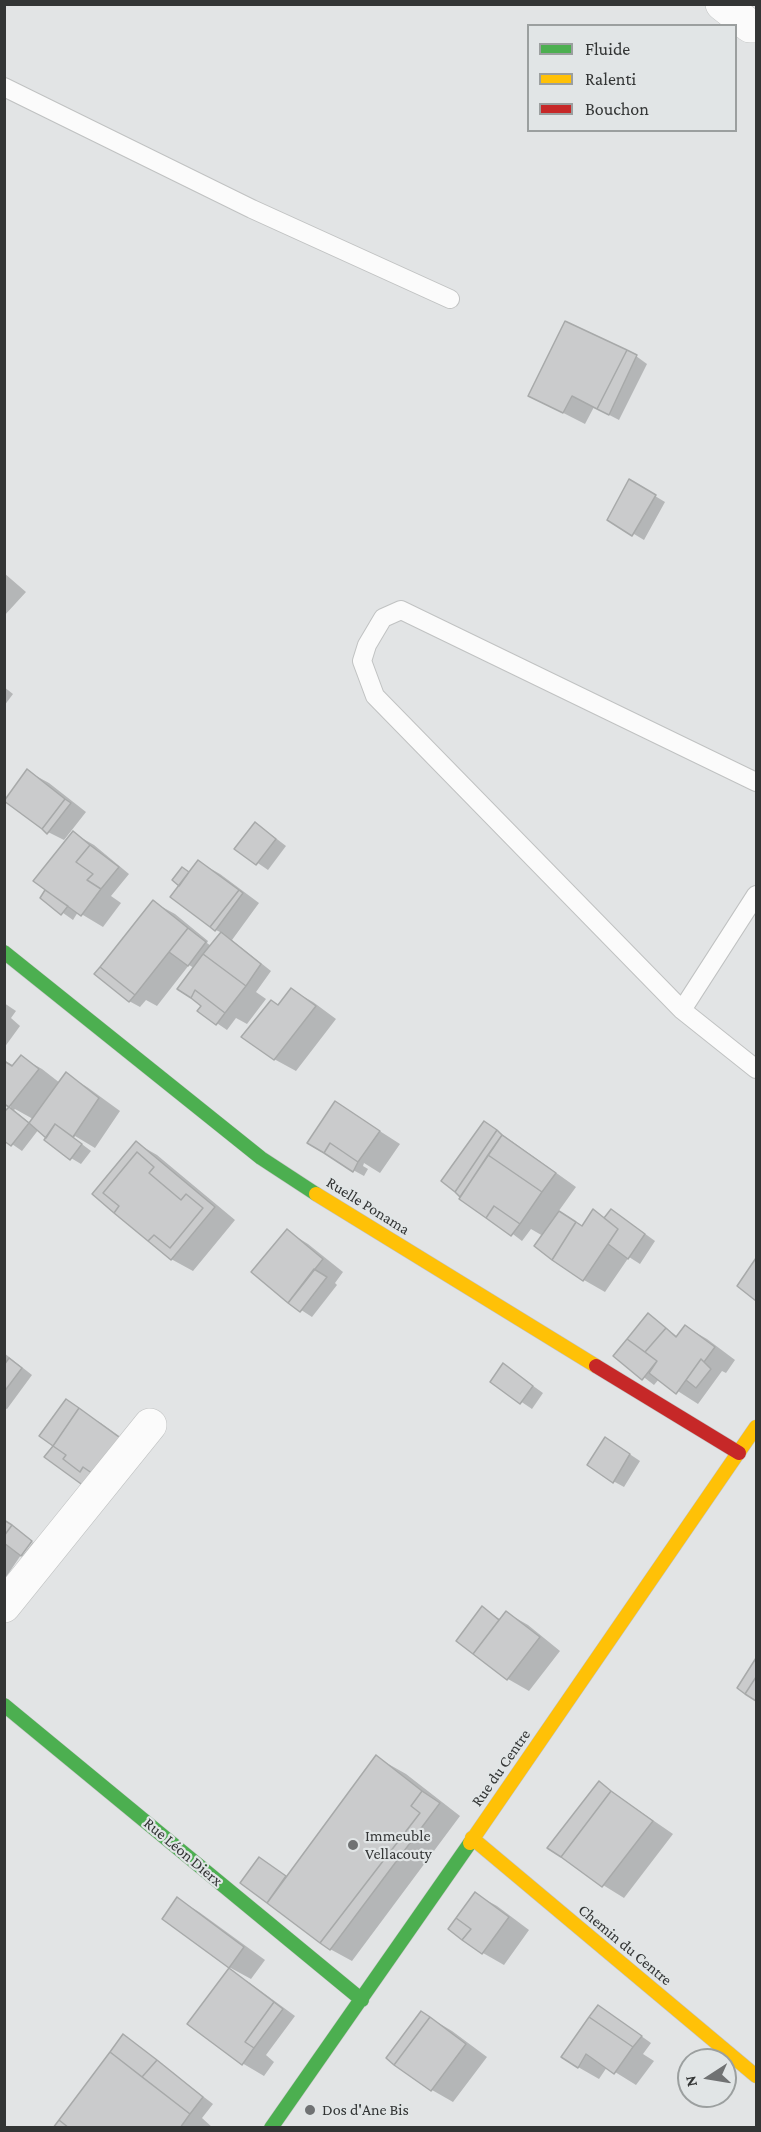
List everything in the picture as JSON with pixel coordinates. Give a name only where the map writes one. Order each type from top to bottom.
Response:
[{"type":"street","points":[[722,4],[750,26],[756,26]]},
{"type":"street","name":"Ruelle Ponama","points":[[4,952],[261,1158],[362,1223],[751,1436]]},
{"type":"street","points":[[4,1606],[150,1425]]},
{"type":"street","name":"Rue du Centre","points":[[271,2127],[362,2000],[751,1436]]},
{"type":"street","name":"Rue Léon Dierx","points":[[4,1705],[362,2000]]},
{"type":"street","name":"Chemin du Centre","points":[[472,1838],[756,2076]]},
{"type":"lane","points":[[4,87],[252,209],[450,299]]},
{"type":"lane","points":[[756,782],[401,610],[383,618],[367,645],[362,660],[375,696],[682,1010],[756,1070]]},
{"type":"lane","points":[[682,1010],[756,895]]},
{"type":"building","points":[[565,321],[627,350],[597,409],[572,396],[563,413],[528,396]]},
{"type":"building","points":[[627,350],[637,355],[609,415],[597,409]]},
{"type":"building","points":[[629,479],[656,495],[632,536],[607,520]]},
{"type":"building","points":[[27,769],[65,799],[42,829],[4,801]]},
{"type":"building","points":[[65,799],[71,803],[47,834],[42,829]]},
{"type":"building","points":[[255,822],[276,839],[256,865],[234,849]]},
{"type":"building","points":[[73,831],[90,845],[76,862],[93,874],[87,880],[101,889],[81,916],[33,881]]},
{"type":"building","points":[[90,845],[119,867],[101,889],[87,880],[93,874],[76,862]]},
{"type":"building","points":[[198,860],[239,890],[210,927],[170,897]]},
{"type":"building","points":[[182,867],[189,872],[179,886],[172,880]]},
{"type":"building","points":[[45,890],[68,906],[61,915],[40,898]]},
{"type":"building","points":[[239,890],[243,893],[215,931],[210,927]]},
{"type":"building","points":[[153,900],[188,928],[135,995],[100,967]]},
{"type":"building","points":[[188,928],[206,942],[188,966],[169,952]]},
{"type":"building","points":[[221,932],[261,964],[246,986],[203,954]]},
{"type":"building","points":[[203,954],[246,986],[225,1013],[195,990],[191,998],[177,989]]},
{"type":"building","points":[[100,967],[135,995],[129,1002],[94,974]]},
{"type":"building","points":[[291,988],[316,1006],[274,1060],[241,1037],[271,1000],[278,1005]]},
{"type":"building","points":[[195,990],[225,1013],[216,1025],[197,1011],[201,1006],[191,998]]},
{"type":"building","points":[[21,1055],[39,1069],[9,1107],[4,1104],[4,1061],[12,1066]]},
{"type":"building","points":[[66,1072],[99,1098],[73,1137],[55,1124],[46,1138],[29,1123]]},
{"type":"building","points":[[335,1101],[380,1131],[358,1162],[330,1143],[324,1153],[307,1143]]},
{"type":"building","points":[[9,1107],[29,1123],[11,1146],[4,1141],[4,1112]]},
{"type":"building","points":[[484,1121],[497,1130],[455,1192],[441,1181]]},
{"type":"building","points":[[55,1124],[82,1144],[70,1160],[44,1140]]},
{"type":"building","points":[[497,1130],[502,1135],[460,1197],[455,1192]]},
{"type":"building","points":[[502,1135],[556,1173],[542,1192],[488,1155]]},
{"type":"building","points":[[136,1141],[215,1207],[171,1260],[148,1241],[154,1235],[170,1248],[203,1208],[186,1194],[181,1200],[149,1173],[154,1167],[137,1152],[103,1193],[119,1206],[114,1213],[92,1194]]},
{"type":"building","points":[[330,1143],[358,1162],[353,1172],[324,1153]]},
{"type":"building","points":[[137,1152],[154,1167],[149,1173],[181,1200],[186,1194],[203,1208],[170,1248],[154,1235],[148,1241],[114,1213],[119,1206],[103,1193]]},
{"type":"building","points":[[488,1155],[542,1192],[520,1224],[494,1206],[486,1218],[459,1199]]},
{"type":"building","points":[[494,1206],[520,1224],[511,1236],[486,1218]]},
{"type":"building","points":[[593,1209],[618,1229],[583,1281],[552,1260],[576,1222],[582,1226]]},
{"type":"building","points":[[611,1209],[645,1234],[628,1259],[608,1244],[618,1229],[604,1218]]},
{"type":"building","points":[[559,1211],[576,1222],[552,1260],[534,1246]]},
{"type":"building","points":[[287,1229],[323,1259],[288,1303],[251,1272]]},
{"type":"building","points":[[756,1258],[756,1301],[737,1286]]},
{"type":"building","points":[[314,1269],[327,1277],[300,1312],[288,1303]]},
{"type":"building","points":[[648,1313],[666,1328],[645,1352],[627,1339]]},
{"type":"building","points":[[685,1325],[715,1347],[704,1362],[701,1359],[676,1394],[649,1373],[657,1361],[645,1352],[666,1328],[676,1337]]},
{"type":"building","points":[[627,1339],[657,1361],[642,1380],[613,1356]]},
{"type":"building","points":[[9,1358],[22,1368],[4,1392],[4,1365]]},
{"type":"building","points":[[701,1359],[711,1369],[696,1388],[686,1380]]},
{"type":"building","points":[[503,1363],[533,1386],[520,1404],[490,1382]]},
{"type":"building","points":[[66,1399],[79,1408],[53,1446],[39,1436]]},
{"type":"building","points":[[79,1408],[123,1440],[96,1476],[83,1467],[80,1472],[63,1459],[66,1455],[53,1446]]},
{"type":"building","points":[[605,1437],[630,1454],[613,1483],[587,1465]]},
{"type":"building","points":[[53,1446],[66,1455],[63,1459],[80,1472],[83,1467],[96,1476],[88,1489],[44,1457]]},
{"type":"building","points":[[4,1520],[12,1525],[4,1536]]},
{"type":"building","points":[[12,1525],[32,1541],[21,1556],[4,1543],[4,1536]]},
{"type":"building","points":[[482,1606],[499,1620],[473,1654],[456,1641]]},
{"type":"building","points":[[506,1611],[540,1637],[507,1680],[473,1654]]},
{"type":"building","points":[[756,1658],[756,1677],[745,1694],[737,1688]]},
{"type":"building","points":[[756,1677],[756,1701],[745,1694]]},
{"type":"building","name":"Immeuble Vellacouty","points":[[376,1755],[422,1791],[411,1806],[420,1813],[320,1943],[267,1903]]},
{"type":"building","points":[[599,1781],[611,1791],[561,1857],[547,1848]]},
{"type":"building","points":[[422,1791],[440,1803],[330,1950],[320,1943],[420,1813],[411,1806]]},
{"type":"building","points":[[611,1791],[653,1821],[602,1887],[561,1857]]},
{"type":"building","points":[[259,1857],[286,1876],[267,1903],[240,1883]]},
{"type":"building","points":[[475,1892],[509,1917],[482,1954],[462,1940],[471,1929],[456,1918]]},
{"type":"building","points":[[177,1897],[244,1947],[229,1968],[162,1919]]},
{"type":"building","points":[[456,1918],[471,1929],[462,1940],[448,1929]]},
{"type":"building","points":[[229,1968],[274,2002],[245,2042],[254,2048],[242,2065],[187,2024]]},
{"type":"building","points":[[274,2002],[283,2009],[254,2048],[245,2042]]},
{"type":"building","points":[[598,2005],[642,2036],[633,2047],[589,2017]]},
{"type":"building","points":[[421,2011],[430,2017],[394,2065],[386,2058]]},
{"type":"building","points":[[430,2017],[466,2044],[431,2091],[394,2065]]},
{"type":"building","points":[[589,2017],[633,2047],[614,2074],[586,2054],[578,2068],[561,2057]]},
{"type":"building","points":[[123,2034],[157,2060],[142,2077],[110,2052]]},
{"type":"building","points":[[110,2052],[190,2114],[180,2128],[69,2128],[59,2120]]},
{"type":"building","points":[[157,2060],[203,2097],[190,2114],[142,2077]]},
{"type":"building","points":[[59,2120],[69,2128],[53,2128]]},
{"type":"traffic: fast","points":[[4,952],[261,1158],[316,1194]]},
{"type":"traffic: fast","points":[[4,1705],[362,2000]]},
{"type":"traffic: fast","points":[[271,2128],[470,1843]]},
{"type":"traffic: slow","points":[[316,1194],[596,1366]]},
{"type":"traffic: slow","points":[[470,1843],[756,1427]]},
{"type":"traffic: slow","points":[[472,1838],[756,2076]]},
{"type":"traffic: jam","points":[[596,1366],[739,1453]]},
{"type":"place","name":"Immeuble Vellacouty","points":[[353,1845]]},
{"type":"place","name":"Dos d'Ane Bis","points":[[310,2110]]}]
